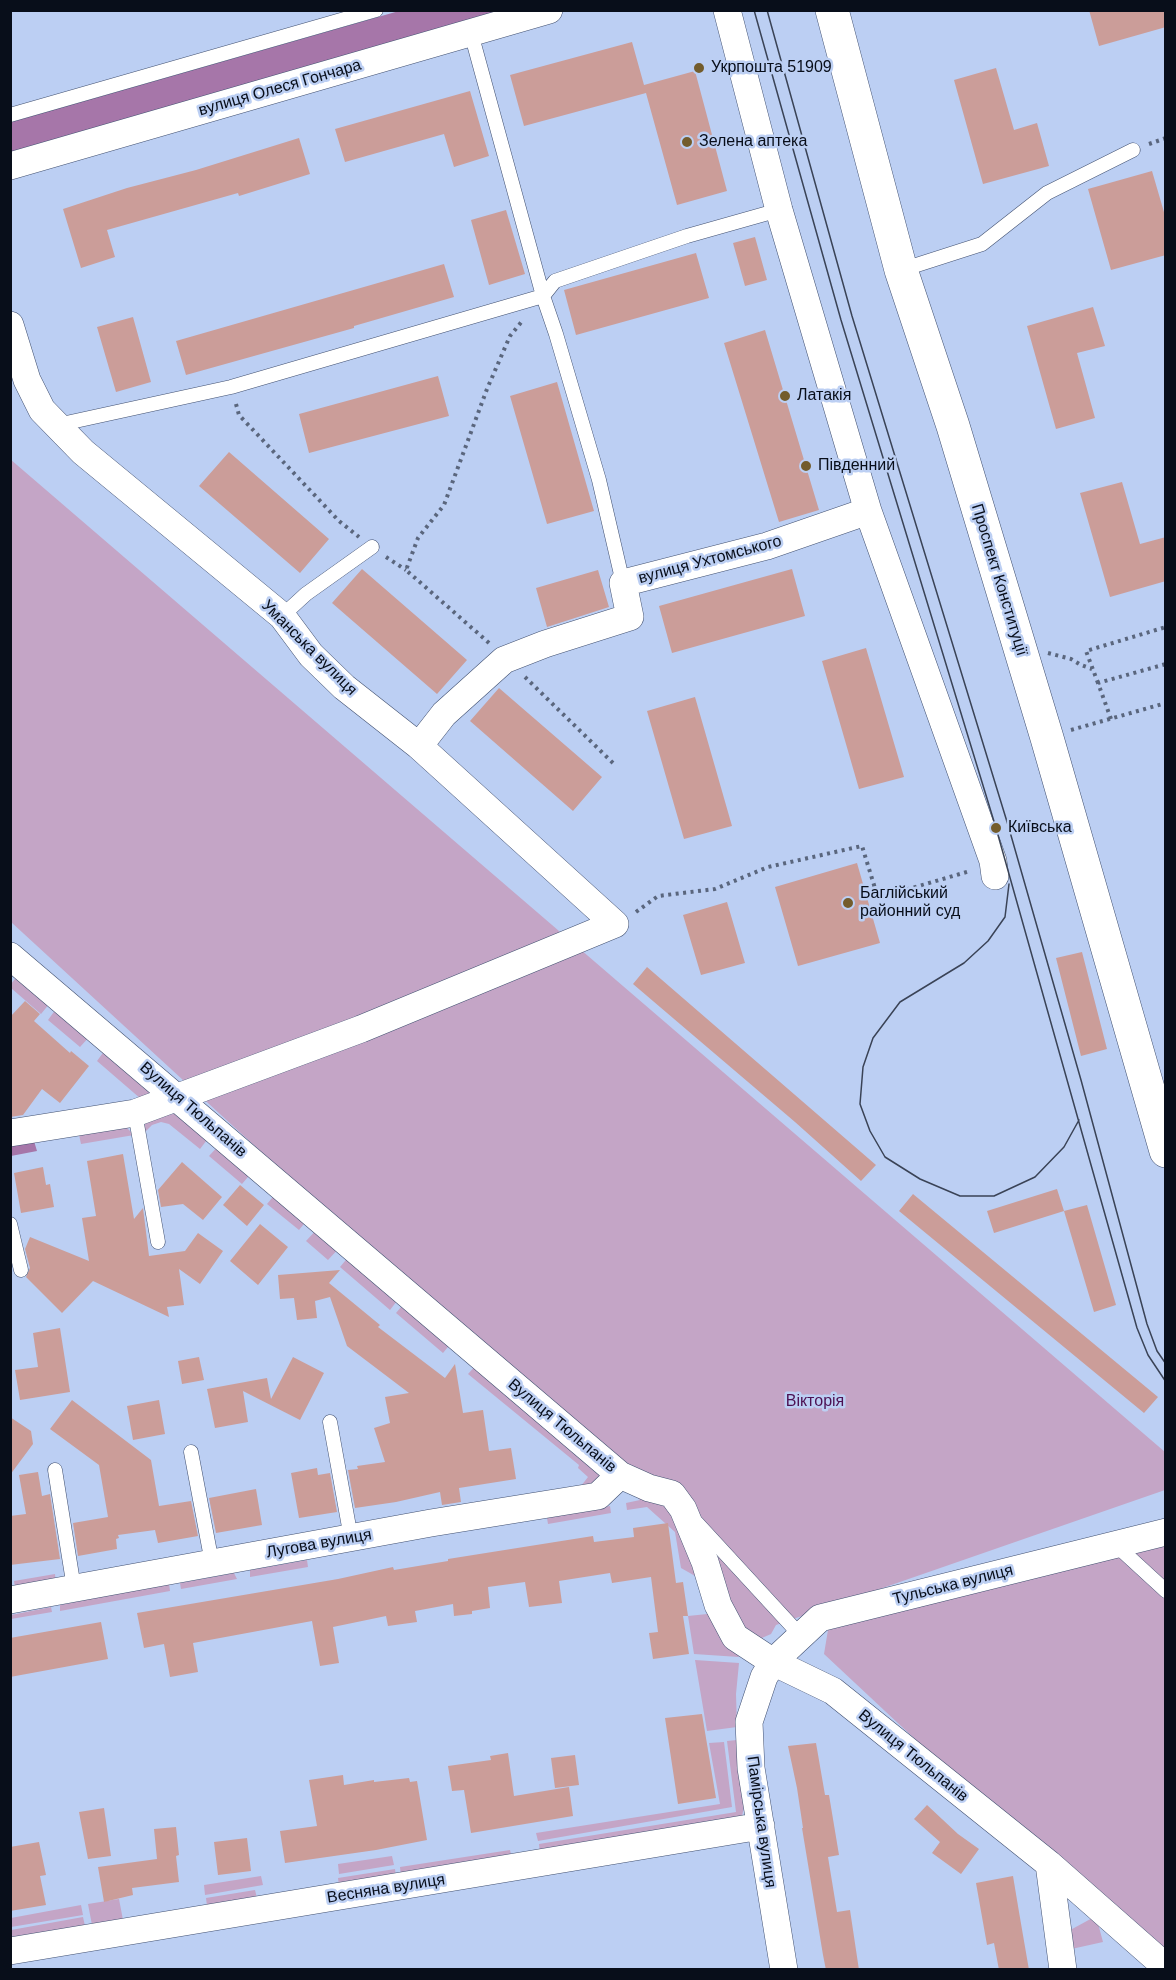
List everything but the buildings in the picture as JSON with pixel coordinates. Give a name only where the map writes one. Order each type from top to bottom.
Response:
[{"type":"street","name":"вулиця Олеся Гончара","points":[[10,166],[549,10]]},
{"type":"street","points":[[727,10],[779,210],[868,511],[994,868]]},
{"type":"street","name":"Проспект Конституції","points":[[832,10],[901,270],[953,426],[1047,738],[1166,1151]]},
{"type":"street","name":"Уманська вулиця","points":[[10,325],[27,380],[42,410],[83,452],[282,616],[311,655],[344,687],[419,746],[615,924]]},
{"type":"street","name":"вулиця Ухтомського","points":[[419,746],[444,714],[504,660],[545,644],[630,618],[623,583],[767,546],[868,511]]},
{"type":"street","points":[[10,1133],[135,1113],[361,1029],[615,924]]},
{"type":"street","name":"Вулиця Тюльпанів","points":[[10,956],[620,1475],[650,1488],[672,1494],[683,1509],[705,1562],[718,1605],[735,1637],[769,1669],[833,1691],[1049,1864],[1166,1967]]},
{"type":"street","name":"Лугова вулиця","points":[[10,1599],[598,1496],[620,1475]]},
{"type":"street","name":"Тульська вулиця","points":[[769,1669],[820,1618],[1166,1532]]},
{"type":"street","name":"Памірська вулиця","points":[[769,1669],[749,1722],[751,1768],[784,1970]]},
{"type":"street","name":"Весняна вулиця","points":[[10,1951],[761,1826]]},
{"type":"street","points":[[1049,1864],[1063,1970]]},
{"type":"lane","points":[[10,115],[376,10]]},
{"type":"lane","points":[[471,33],[543,296],[599,480],[623,583]]},
{"type":"lane","points":[[901,270],[982,243],[1047,193],[1132,150]]},
{"type":"lane","points":[[57,425],[231,387],[543,296],[555,281],[687,236],[779,210]]},
{"type":"lane","points":[[282,616],[306,594],[372,547]]},
{"type":"lane","points":[[135,1113],[158,1242]]},
{"type":"lane","points":[[10,1224],[21,1270]]},
{"type":"lane","points":[[330,1422],[351,1538]]},
{"type":"lane","points":[[191,1452],[212,1563]]},
{"type":"lane","points":[[55,1470],[74,1588]]},
{"type":"lane","points":[[683,1509],[801,1636]]},
{"type":"lane","points":[[1117,1546],[1166,1591]]},
{"type":"path","points":[[406,570],[418,538],[444,505],[470,432],[510,336],[543,296]]},
{"type":"path","points":[[231,387],[239,415],[339,521],[406,570],[489,642],[504,660],[523,674],[614,765]]},
{"type":"path","points":[[1111,719],[1086,651],[1166,627]]},
{"type":"path","points":[[1016,637],[1038,651],[1056,654],[1092,669]]},
{"type":"path","points":[[1098,683],[1166,664]]},
{"type":"path","points":[[1047,738],[1166,703]]},
{"type":"path","points":[[615,924],[658,896],[715,889],[768,867],[862,846],[878,898],[965,873],[994,868]]},
{"type":"green space","name":"Вікторія","points":[[10,459],[1165,1452],[1165,1490],[776,1625],[771,1634],[755,1641],[704,1581],[681,1568],[675,1532],[647,1507],[627,1510],[626,1503],[640,1500],[11,922]]},
{"type":"green space","points":[[18,975],[50,1003],[41,1014],[11,988],[11,984]]},
{"type":"green space","points":[[56,1009],[90,1036],[80,1047],[48,1020]]},
{"type":"green space","points":[[105,1050],[157,1091],[141,1099],[97,1061]]},
{"type":"green space","points":[[182,1113],[210,1136],[200,1149],[169,1124],[161,1122],[152,1125],[145,1132],[144,1125],[149,1120]]},
{"type":"green space","points":[[126,1127],[134,1135],[81,1144],[78,1130]]},
{"type":"green space","points":[[220,1144],[253,1171],[242,1184],[209,1156]]},
{"type":"green space","points":[[277,1192],[308,1219],[299,1230],[267,1204]]},
{"type":"green space","points":[[319,1227],[341,1246],[328,1260],[306,1241]]},
{"type":"green space","points":[[350,1255],[400,1297],[390,1310],[340,1267]]},
{"type":"green space","points":[[406,1301],[452,1342],[443,1353],[396,1313]]},
{"type":"green space","points":[[478,1363],[602,1472],[600,1480],[588,1491],[581,1486],[588,1477],[578,1468],[579,1465],[468,1374]]},
{"type":"green space","points":[[610,1506],[611,1513],[548,1524],[547,1518]]},
{"type":"green space","points":[[1165,1540],[1165,1959],[1024,1841],[824,1654],[828,1630]]},
{"type":"green space","points":[[307,1560],[308,1567],[250,1577],[250,1570]]},
{"type":"green space","points":[[234,1573],[237,1579],[181,1589],[180,1583]]},
{"type":"green space","points":[[55,1574],[56,1586],[16,1594],[14,1581]]},
{"type":"green space","points":[[169,1583],[170,1591],[60,1611],[60,1605]]},
{"type":"green space","points":[[51,1607],[52,1612],[11,1619],[11,1615]]},
{"type":"green space","points":[[717,1613],[739,1657],[694,1654],[688,1616]]},
{"type":"green space","points":[[695,1660],[739,1663],[736,1694],[737,1727],[707,1731]]},
{"type":"green space","points":[[737,1740],[745,1803],[742,1816],[540,1854],[539,1844],[736,1812],[727,1741]]},
{"type":"green space","points":[[724,1742],[732,1807],[538,1841],[536,1833],[720,1804],[709,1743]]},
{"type":"green space","points":[[510,1850],[512,1859],[401,1877],[400,1867]]},
{"type":"green space","points":[[392,1856],[394,1865],[339,1874],[338,1864]]},
{"type":"green space","points":[[395,1869],[396,1877],[339,1886],[338,1878]]},
{"type":"green space","points":[[261,1876],[263,1885],[205,1895],[204,1885]]},
{"type":"green space","points":[[255,1890],[257,1898],[207,1906],[206,1898]]},
{"type":"green space","points":[[119,1899],[123,1920],[92,1925],[88,1904]]},
{"type":"green space","points":[[81,1905],[83,1915],[11,1927],[11,1918]]},
{"type":"green space","points":[[1096,1916],[1103,1942],[1067,1950],[1063,1934]]},
{"type":"green space","points":[[83,1917],[85,1926],[13,1939],[11,1930]]},
{"type":"shaded area","points":[[399,11],[510,11],[11,154],[11,122]]},
{"type":"shaded area","points":[[34,1141],[37,1151],[11,1156],[11,1145]]},
{"type":"tram line","points":[[754,10],[841,320],[996,828],[1137,1328],[1148,1355],[1166,1382]]},
{"type":"tram line","points":[[767,10],[852,316],[1008,825],[1081,1080],[1147,1324],[1157,1351],[1166,1364]]},
{"type":"tram line","points":[[1009,884],[1005,917],[988,941],[964,963],[900,1002],[873,1038],[863,1067],[860,1104],[870,1131],[885,1157],[920,1179],[960,1196],[994,1196],[1035,1177],[1064,1147],[1079,1120]]},
{"type":"place","name":"Укрпошта 51909","points":[[699,68]]},
{"type":"place","name":"Зелена аптека","points":[[687,142]]},
{"type":"place","name":"Латакія","points":[[785,396]]},
{"type":"place","name":"Південний","points":[[806,466]]},
{"type":"place","name":"Київська","points":[[996,828]]},
{"type":"place","name":"Баглійський районний суд","points":[[848,903]]}]
